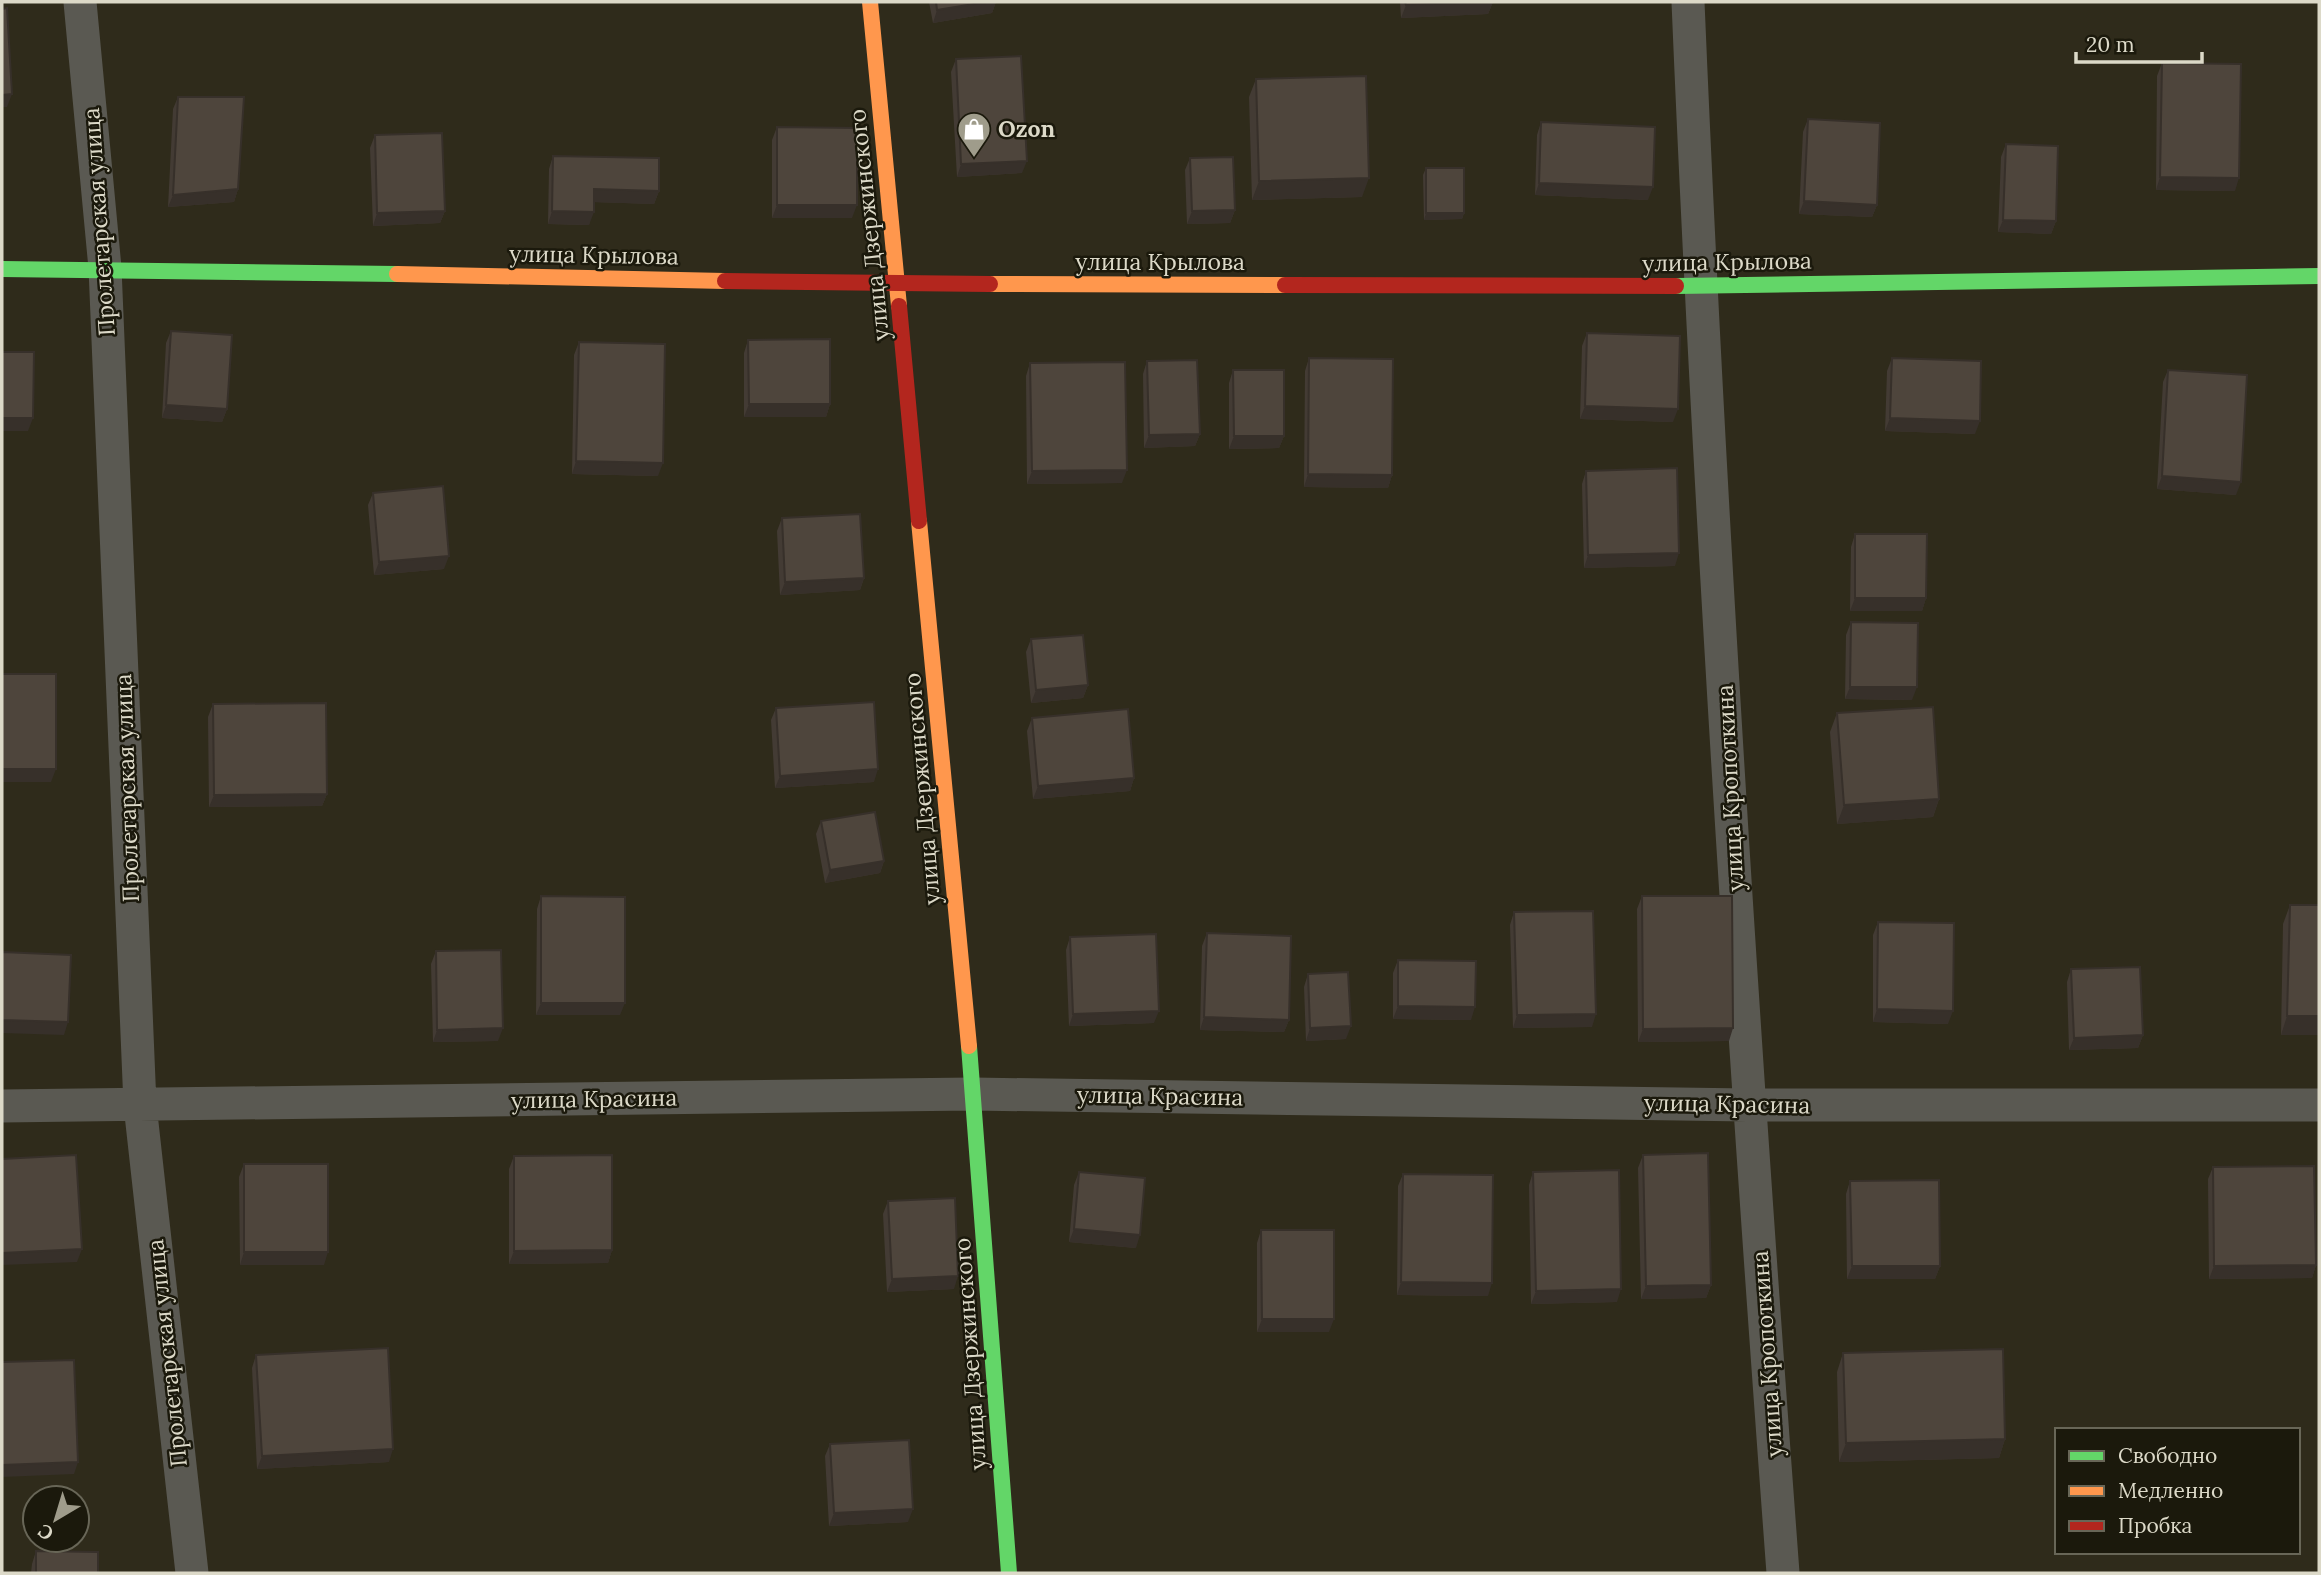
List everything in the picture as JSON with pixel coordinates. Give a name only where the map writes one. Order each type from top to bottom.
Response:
[{"type":"street","name":"Пролетарская улица","points":[[80,2],[105,268],[140,1105],[192,1573]]},
{"type":"street","name":"улица Дзержинского","points":[[870,2],[973,1094],[1009,1573]]},
{"type":"street","name":"улица Кропоткина","points":[[1688,2],[1700,286],[1748,1105],[1783,1573]]},
{"type":"street","name":"улица Крылова","points":[[2,269],[105,268],[898,284],[1700,286],[2319,276]]},
{"type":"street","name":"улица Красина","points":[[2,1106],[973,1094],[1748,1105],[2319,1105]]},
{"type":"building","points":[[936,2],[986,2],[937,10]]},
{"type":"building","points":[[1405,2],[1489,2],[1406,5]]},
{"type":"building","points":[[7,8],[12,94],[2,95],[2,9]]},
{"type":"building","points":[[1021,56],[1027,161],[961,164],[956,59]]},
{"type":"building","points":[[2162,63],[2241,64],[2239,178],[2160,177]]},
{"type":"building","points":[[1366,76],[1369,178],[1259,181],[1256,79]]},
{"type":"building","points":[[178,97],[244,97],[238,189],[173,195]]},
{"type":"building","points":[[1808,119],[1880,123],[1877,205],[1804,201]]},
{"type":"building","points":[[1541,122],[1655,127],[1653,187],[1539,183]]},
{"type":"building","points":[[777,127],[857,128],[857,205],[777,205]]},
{"type":"building","points":[[442,133],[445,211],[377,213],[375,135]]},
{"type":"building","points":[[2006,144],[2058,146],[2056,221],[2003,220]]},
{"type":"building","points":[[553,156],[659,158],[659,191],[594,189],[594,212],[552,211]]},
{"type":"building","points":[[1233,157],[1235,210],[1192,211],[1190,158]]},
{"type":"building","points":[[1426,168],[1464,168],[1464,213],[1426,213]]},
{"type":"building","points":[[171,331],[232,335],[227,409],[166,405]]},
{"type":"building","points":[[1587,333],[1680,336],[1678,409],[1585,406]]},
{"type":"building","points":[[830,339],[830,404],[749,404],[748,340]]},
{"type":"building","points":[[579,342],[665,344],[663,463],[576,461]]},
{"type":"building","points":[[2,352],[34,352],[33,418],[2,418]]},
{"type":"building","points":[[1309,358],[1393,359],[1392,475],[1308,474]]},
{"type":"building","points":[[1892,358],[1981,361],[1980,421],[1890,418]]},
{"type":"building","points":[[1197,360],[1200,434],[1149,435],[1147,361]]},
{"type":"building","points":[[1125,362],[1127,470],[1032,471],[1030,363]]},
{"type":"building","points":[[1233,370],[1284,370],[1284,436],[1234,436]]},
{"type":"building","points":[[2168,370],[2247,375],[2241,482],[2162,476]]},
{"type":"building","points":[[1677,468],[1679,553],[1588,555],[1586,471]]},
{"type":"building","points":[[443,486],[449,556],[379,562],[373,493]]},
{"type":"building","points":[[860,514],[864,578],[785,582],[782,518]]},
{"type":"building","points":[[1855,534],[1927,534],[1926,598],[1855,598]]},
{"type":"building","points":[[1851,622],[1918,623],[1917,687],[1850,687]]},
{"type":"building","points":[[1083,635],[1088,685],[1036,690],[1031,639]]},
{"type":"building","points":[[2,674],[56,674],[56,769],[2,769]]},
{"type":"building","points":[[874,702],[878,769],[780,776],[776,708]]},
{"type":"building","points":[[326,703],[327,794],[214,795],[213,704]]},
{"type":"building","points":[[1933,707],[1939,799],[1844,805],[1837,713]]},
{"type":"building","points":[[1128,709],[1134,778],[1038,786],[1032,718]]},
{"type":"building","points":[[875,812],[884,861],[830,870],[821,821]]},
{"type":"building","points":[[541,896],[625,897],[625,1003],[541,1003]]},
{"type":"building","points":[[1642,896],[1732,896],[1733,1028],[1643,1029]]},
{"type":"building","points":[[2290,905],[2319,905],[2319,1016],[2287,1016]]},
{"type":"building","points":[[1593,911],[1596,1014],[1517,1015],[1514,912]]},
{"type":"building","points":[[1878,922],[1954,923],[1953,1011],[1877,1009]]},
{"type":"building","points":[[1207,933],[1291,936],[1289,1020],[1204,1017]]},
{"type":"building","points":[[1156,934],[1159,1011],[1073,1014],[1070,937]]},
{"type":"building","points":[[501,950],[503,1028],[437,1030],[436,951]]},
{"type":"building","points":[[2,952],[71,955],[68,1022],[2,1020]]},
{"type":"building","points":[[1398,960],[1476,961],[1475,1007],[1398,1006]]},
{"type":"building","points":[[2140,967],[2143,1035],[2074,1038],[2071,969]]},
{"type":"building","points":[[1348,972],[1351,1026],[1310,1028],[1308,974]]},
{"type":"building","points":[[1708,1153],[1711,1285],[1646,1286],[1643,1155]]},
{"type":"building","points":[[76,1155],[82,1249],[2,1253],[2,1159]]},
{"type":"building","points":[[612,1155],[612,1250],[514,1251],[514,1156]]},
{"type":"building","points":[[244,1164],[328,1164],[328,1252],[244,1252]]},
{"type":"building","points":[[2314,1166],[2316,1265],[2214,1266],[2213,1167]]},
{"type":"building","points":[[1619,1170],[1621,1289],[1536,1291],[1533,1172]]},
{"type":"building","points":[[1079,1172],[1145,1178],[1140,1235],[1074,1229]]},
{"type":"building","points":[[1403,1174],[1493,1175],[1492,1283],[1401,1282]]},
{"type":"building","points":[[1939,1180],[1940,1266],[1852,1266],[1850,1181]]},
{"type":"building","points":[[955,1198],[958,1276],[892,1279],[888,1201]]},
{"type":"building","points":[[1261,1230],[1334,1230],[1334,1319],[1262,1319]]},
{"type":"building","points":[[388,1348],[393,1449],[262,1456],[256,1355]]},
{"type":"building","points":[[2003,1349],[2005,1439],[1846,1443],[1843,1353]]},
{"type":"building","points":[[74,1360],[78,1462],[2,1465],[2,1362]]},
{"type":"building","points":[[909,1440],[913,1509],[834,1513],[830,1444]]},
{"type":"building","points":[[98,1552],[98,1573],[36,1573],[36,1554]]},
{"type":"traffic: fast","points":[[2,269],[397,274]]},
{"type":"traffic: fast","points":[[1676,286],[2319,276]]},
{"type":"traffic: fast","points":[[969,1046],[1009,1573]]},
{"type":"traffic: slow","points":[[870,2],[899,306]]},
{"type":"traffic: slow","points":[[397,274],[725,281]]},
{"type":"traffic: slow","points":[[990,284],[1285,285]]},
{"type":"traffic: slow","points":[[919,521],[969,1046]]},
{"type":"traffic: jam","points":[[725,281],[990,284]]},
{"type":"traffic: jam","points":[[1285,285],[1676,286]]},
{"type":"traffic: jam","points":[[899,306],[919,521]]},
{"type":"place","name":"Ozon","points":[[974,159]]}]
